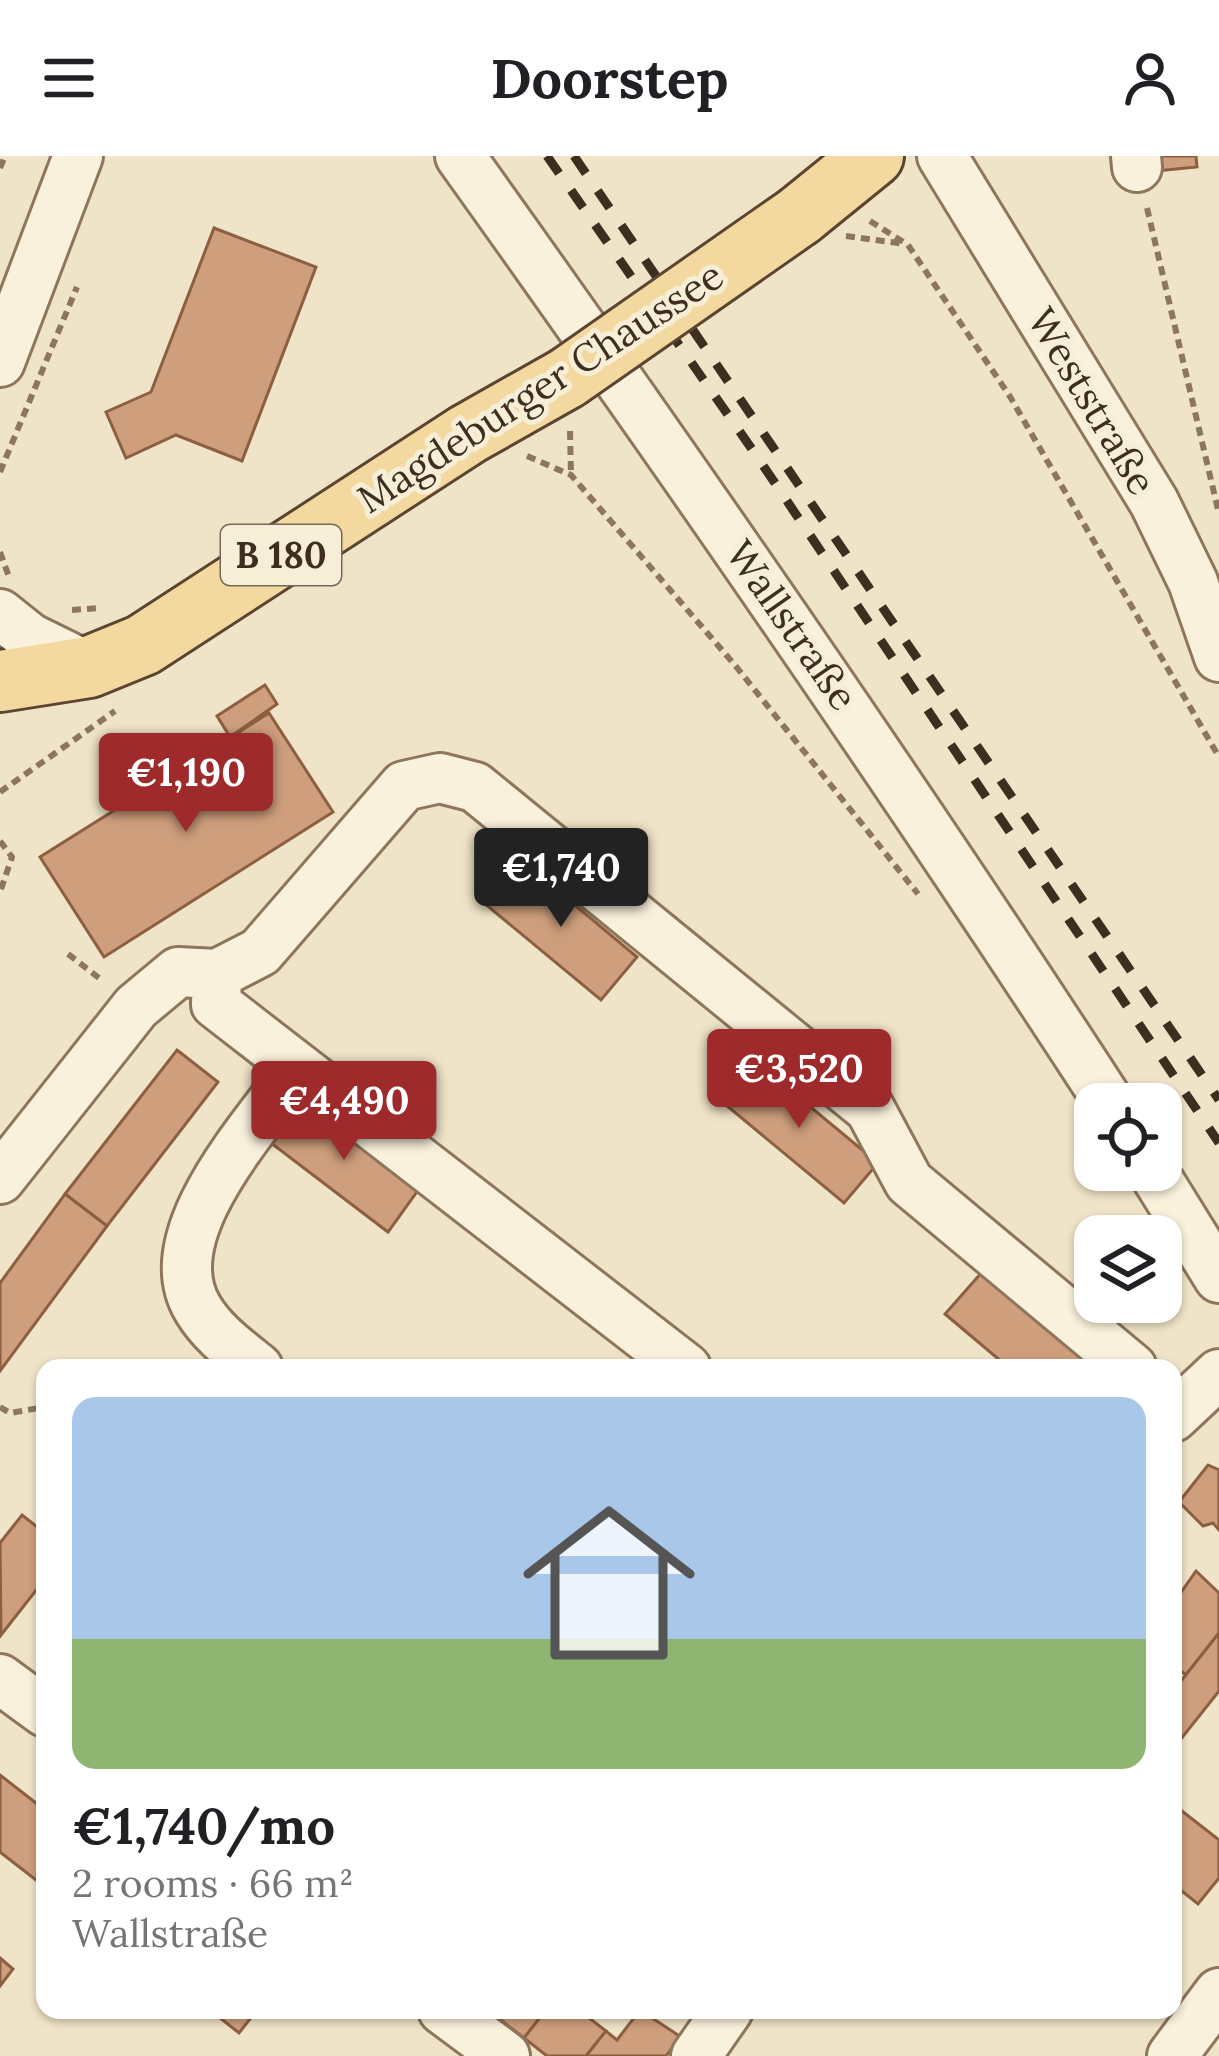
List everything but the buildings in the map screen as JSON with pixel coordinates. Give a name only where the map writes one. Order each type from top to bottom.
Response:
[{"type":"main road","name":"Magdeburger Chaussee","points":[[0,681],[105,687],[190,617],[428,459],[568,393],[816,225],[873,156]]},
{"type":"street","points":[[0,362],[78,156]]},
{"type":"street","name":"Wallstraße","points":[[460,156],[580,319],[848,707],[1096,1083]]},
{"type":"street","name":"Weststraße","points":[[942,156],[1154,502],[1193,582],[1219,657]]},
{"type":"street","points":[[6,598],[30,638],[105,687]]},
{"type":"street","points":[[0,1179],[136,1007],[178,972],[217,974],[260,952],[404,786],[440,778],[475,787],[870,1108],[909,1182],[1121,1359]]},
{"type":"street","points":[[217,974],[216,1004],[674,1359]]},
{"type":"street","points":[[247,1359],[219,1337],[196,1306],[185,1275],[188,1241],[207,1195],[297,1069]]},
{"type":"street","points":[[1165,1191],[1219,1278]]},
{"type":"street","points":[[1182,1403],[1219,1374]]},
{"type":"street","points":[[0,1679],[36,1705]]},
{"type":"street","points":[[1172,2056],[1219,1993]]},
{"type":"street","points":[[455,2019],[505,2056]]},
{"type":"street","points":[[695,2056],[722,2019]]},
{"type":"path","points":[[0,168],[5,156]]},
{"type":"path","points":[[1137,161],[1219,514]]},
{"type":"path","points":[[816,225],[908,245],[1009,395],[1219,757]]},
{"type":"path","points":[[568,393],[571,475]]},
{"type":"path","points":[[524,455],[571,475],[734,664],[922,898]]},
{"type":"path","points":[[0,552],[6,598]]},
{"type":"path","points":[[0,792],[105,687]]},
{"type":"path","points":[[0,841],[13,857],[0,892]]},
{"type":"path","points":[[0,1407],[10,1414],[36,1409]]},
{"type":"railway","points":[[547,156],[754,452],[1219,1143]]},
{"type":"railway","points":[[574,156],[1219,1100]]}]
